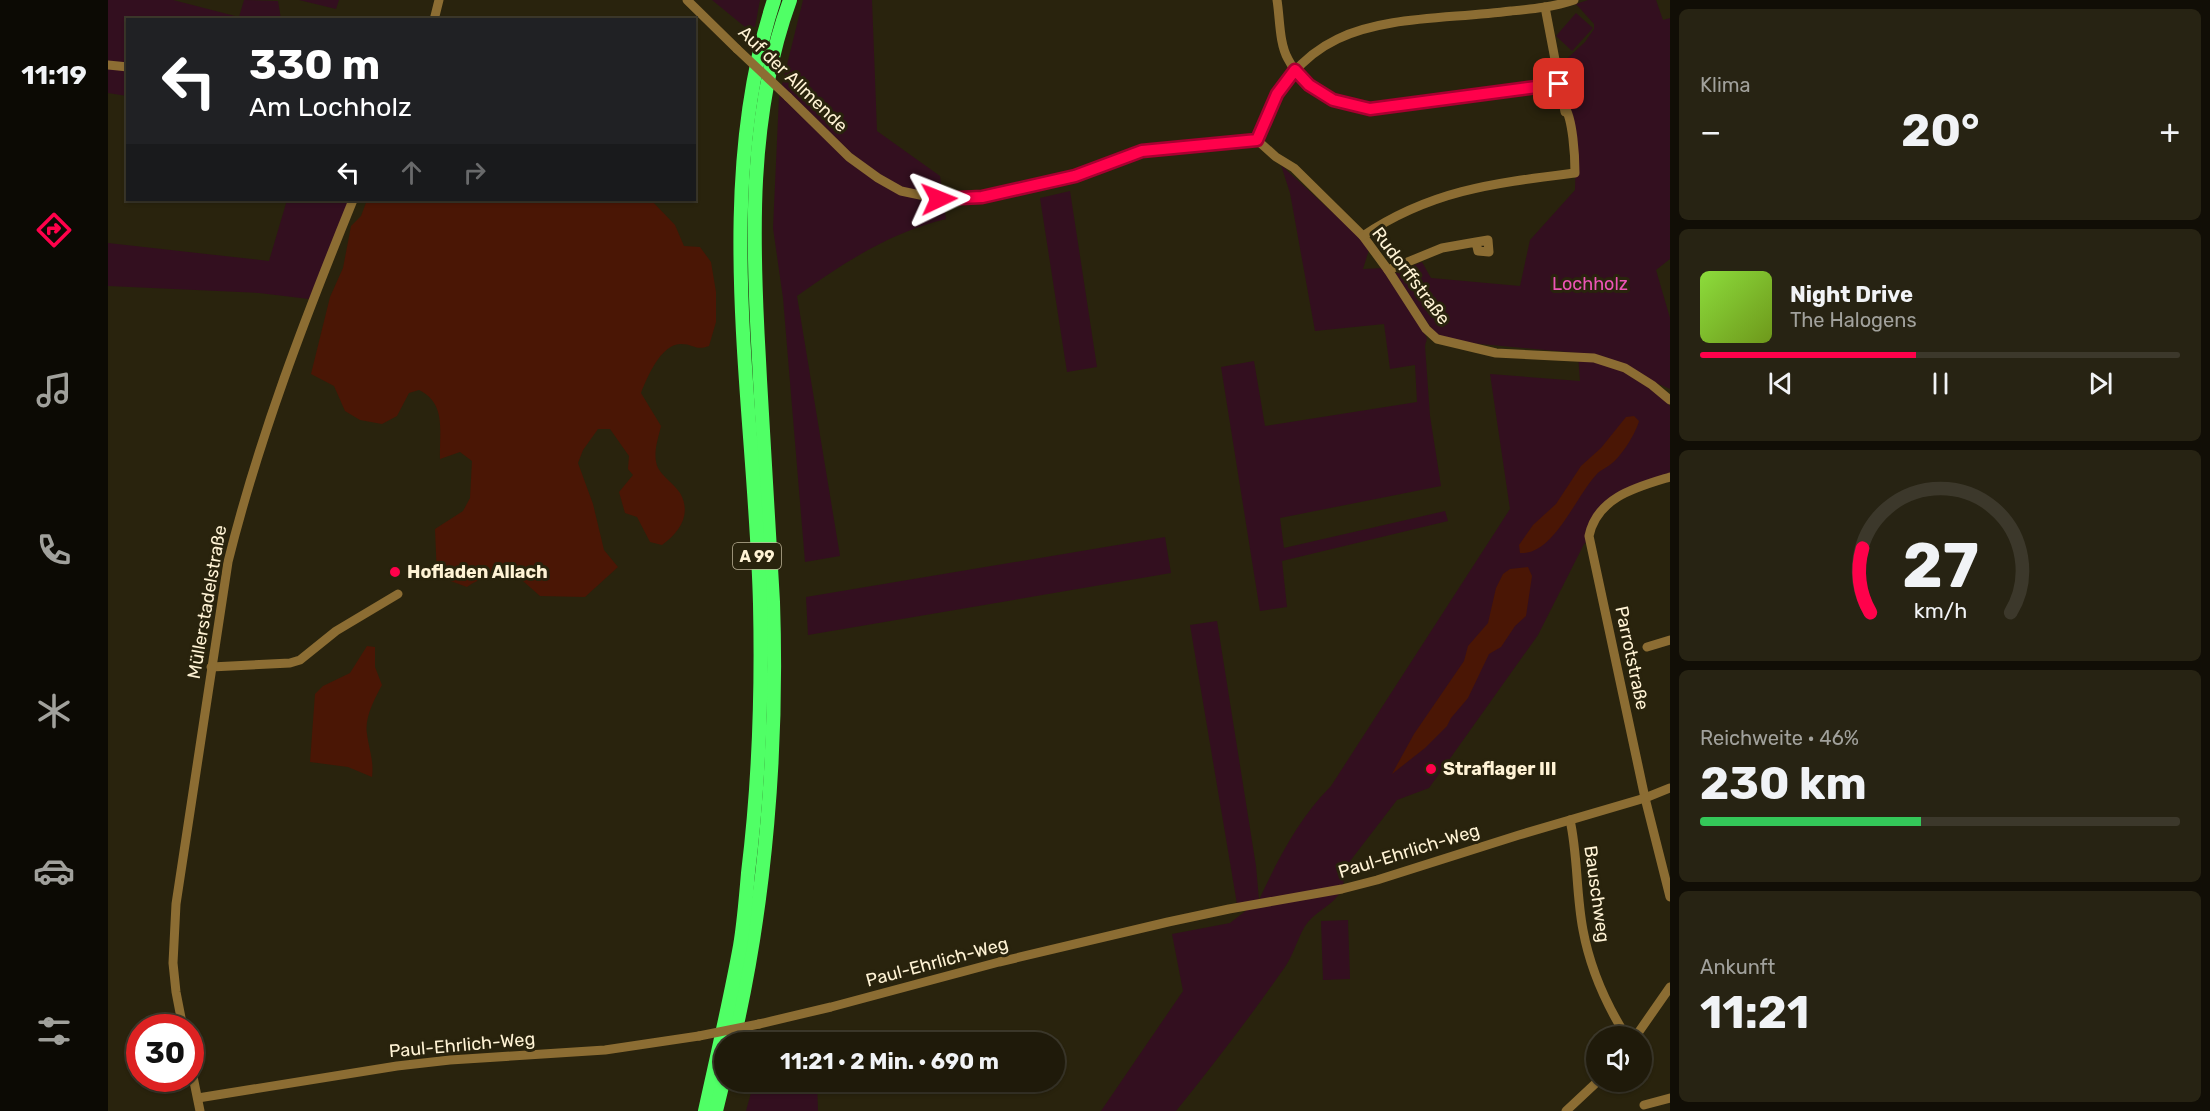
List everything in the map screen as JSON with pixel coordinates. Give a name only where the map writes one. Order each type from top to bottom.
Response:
[{"type":"highway","name":"A 99","points":[[705,1111],[740,944],[755,816],[760,705],[760,602],[740,230],[744,140],[754,78],[774,0]]},
{"type":"highway","name":"A 99","points":[[735,1032],[753,943],[768,813],[773,710],[773,604],[754,284],[754,218],[759,136],[767,81],[790,0]]},
{"type":"highway","points":[[716,1111],[721,1092]]},
{"type":"street","points":[[434,18],[439,0]]},
{"type":"street","name":"Auf der Allmende","points":[[687,0],[849,157],[901,191],[939,199],[982,197],[1075,176],[1142,151],[1257,140]]},
{"type":"street","points":[[1277,0],[1284,50],[1295,70],[1309,85],[1333,100],[1370,109],[1559,84]]},
{"type":"street","points":[[1257,140],[1277,94],[1295,70],[1328,44],[1360,29],[1376,25],[1545,7],[1574,0]]},
{"type":"street","points":[[1363,236],[1402,212],[1449,194],[1491,184],[1575,173],[1573,135],[1569,113],[1564,106],[1559,84],[1545,7]]},
{"type":"street","points":[[108,65],[126,67]]},
{"type":"street","name":"Rudorffstraße","points":[[1257,140],[1276,157],[1294,168],[1363,236],[1426,329],[1437,339],[1458,346],[1503,354],[1594,358],[1625,368],[1668,396]]},
{"type":"street","name":"Müllerstadelstraße","points":[[180,1014],[173,963],[176,904],[228,562],[267,424],[353,201]]},
{"type":"street","points":[[1388,270],[1442,248],[1476,242]]},
{"type":"street","name":"Parrotstraße","points":[[1670,477],[1615,498],[1601,511],[1592,524],[1590,540],[1645,798],[1670,897]]},
{"type":"street","points":[[211,667],[290,663],[300,660],[336,631],[398,594]]},
{"type":"street","points":[[1647,647],[1670,640]]},
{"type":"street","name":"Paul-Ehrlich-Weg","points":[[198,1098],[397,1066],[450,1060],[605,1050],[699,1036],[759,1024],[1134,930],[1229,909],[1368,883],[1645,798],[1670,788]]},
{"type":"street","name":"Bauschweg","points":[[1570,820],[1583,930],[1588,953],[1604,996],[1620,1026]]},
{"type":"street","points":[[1643,1026],[1670,987]]},
{"type":"street","points":[[197,1092],[200,1111]]},
{"type":"street","points":[[1566,1111],[1586,1092]]},
{"type":"street","points":[[1644,1105],[1670,1098]]},
{"type":"green space","points":[[108,0],[173,0],[239,17],[244,0],[278,1],[281,18],[126,18],[126,64],[108,62]]},
{"type":"green space","points":[[299,0],[339,0],[336,9]]},
{"type":"green space","points":[[712,0],[760,0],[755,27],[745,27]]},
{"type":"green space","points":[[803,0],[872,0],[877,131],[940,176],[946,219],[887,240],[832,272],[797,296],[840,556],[805,562],[783,298],[773,228],[779,97]]},
{"type":"green space","name":"Lochholz","points":[[1588,0],[1656,0],[1663,20],[1670,18],[1670,259],[1656,270],[1670,318],[1670,389],[1647,379],[1670,406],[1670,475],[1613,495],[1588,541],[1584,544],[1538,635],[1429,788],[1397,800],[1344,869],[1344,880],[1338,895],[1308,922],[1285,967],[1176,1111],[1101,1111],[1183,991],[1172,934],[1230,923],[1257,902],[1237,904],[1190,625],[1217,621],[1256,866],[1259,900],[1299,825],[1331,786],[1510,509],[1490,374],[1580,381],[1578,353],[1459,342],[1436,335],[1393,274],[1422,262],[1431,278],[1520,286],[1530,240],[1575,190],[1576,159],[1558,67],[1585,42],[1594,29],[1594,24],[1576,4]]},
{"type":"green space","points":[[1576,13],[1593,28],[1572,51],[1556,36]]},
{"type":"green space","points":[[108,67],[126,70],[126,96],[108,93]]},
{"type":"green space","points":[[1281,165],[1355,233],[1372,240],[1363,269],[1384,268],[1427,338],[1425,346],[1430,416],[1441,486],[1280,518],[1284,548],[1445,511],[1448,521],[1282,561],[1287,607],[1260,611],[1221,367],[1254,361],[1265,426],[1417,402],[1415,365],[1390,369],[1384,324],[1315,331],[1290,193]]},
{"type":"green space","points":[[1070,191],[1097,367],[1067,372],[1040,198]]},
{"type":"green space","points":[[287,201],[350,201],[309,299],[259,293],[108,286],[108,243],[269,261]]},
{"type":"green space","points":[[1165,537],[1171,573],[808,635],[806,597]]},
{"type":"green space","points":[[1348,920],[1350,979],[1323,980],[1321,921]]},
{"type":"green space","points":[[751,1092],[817,1092],[818,1111],[746,1111]]},
{"type":"shaded area","points":[[367,201],[652,201],[675,225],[684,246],[700,247],[711,262],[716,292],[716,322],[709,346],[697,348],[681,344],[668,349],[656,362],[641,393],[661,426],[657,442],[656,463],[680,493],[685,508],[679,528],[668,540],[662,545],[650,542],[637,517],[625,513],[619,492],[633,475],[628,469],[629,456],[610,429],[598,429],[583,450],[578,463],[593,504],[604,550],[618,567],[585,597],[540,596],[515,574],[484,578],[467,587],[437,576],[435,529],[463,511],[470,498],[472,461],[460,452],[440,459],[438,411],[428,396],[419,390],[409,393],[397,416],[382,424],[360,420],[345,411],[334,386],[311,374],[330,297],[343,268],[351,226],[361,216]]},
{"type":"shaded area","points":[[1634,416],[1639,421],[1628,444],[1619,456],[1596,475],[1563,523],[1543,545],[1532,551],[1520,553],[1519,545],[1533,525],[1556,504],[1581,466],[1601,448],[1626,417]]},
{"type":"shaded area","points":[[1528,567],[1532,576],[1526,616],[1515,626],[1501,647],[1489,654],[1468,698],[1447,726],[1425,748],[1392,774],[1414,734],[1464,661],[1468,646],[1488,623],[1496,588],[1503,574],[1510,569]]},
{"type":"shaded area","points":[[367,646],[375,647],[375,667],[382,685],[371,708],[366,728],[372,777],[348,767],[310,762],[315,694],[323,686],[350,673]]},
{"type":"place","name":"Hofladen Allach","points":[[395,572]]},
{"type":"place","name":"Straflager III","points":[[1431,769]]},
{"type":"route","points":[[939,199],[982,197],[1075,176],[1142,151],[1257,140],[1277,94],[1295,70],[1319,93],[1333,100],[1370,109],[1559,84]]}]
